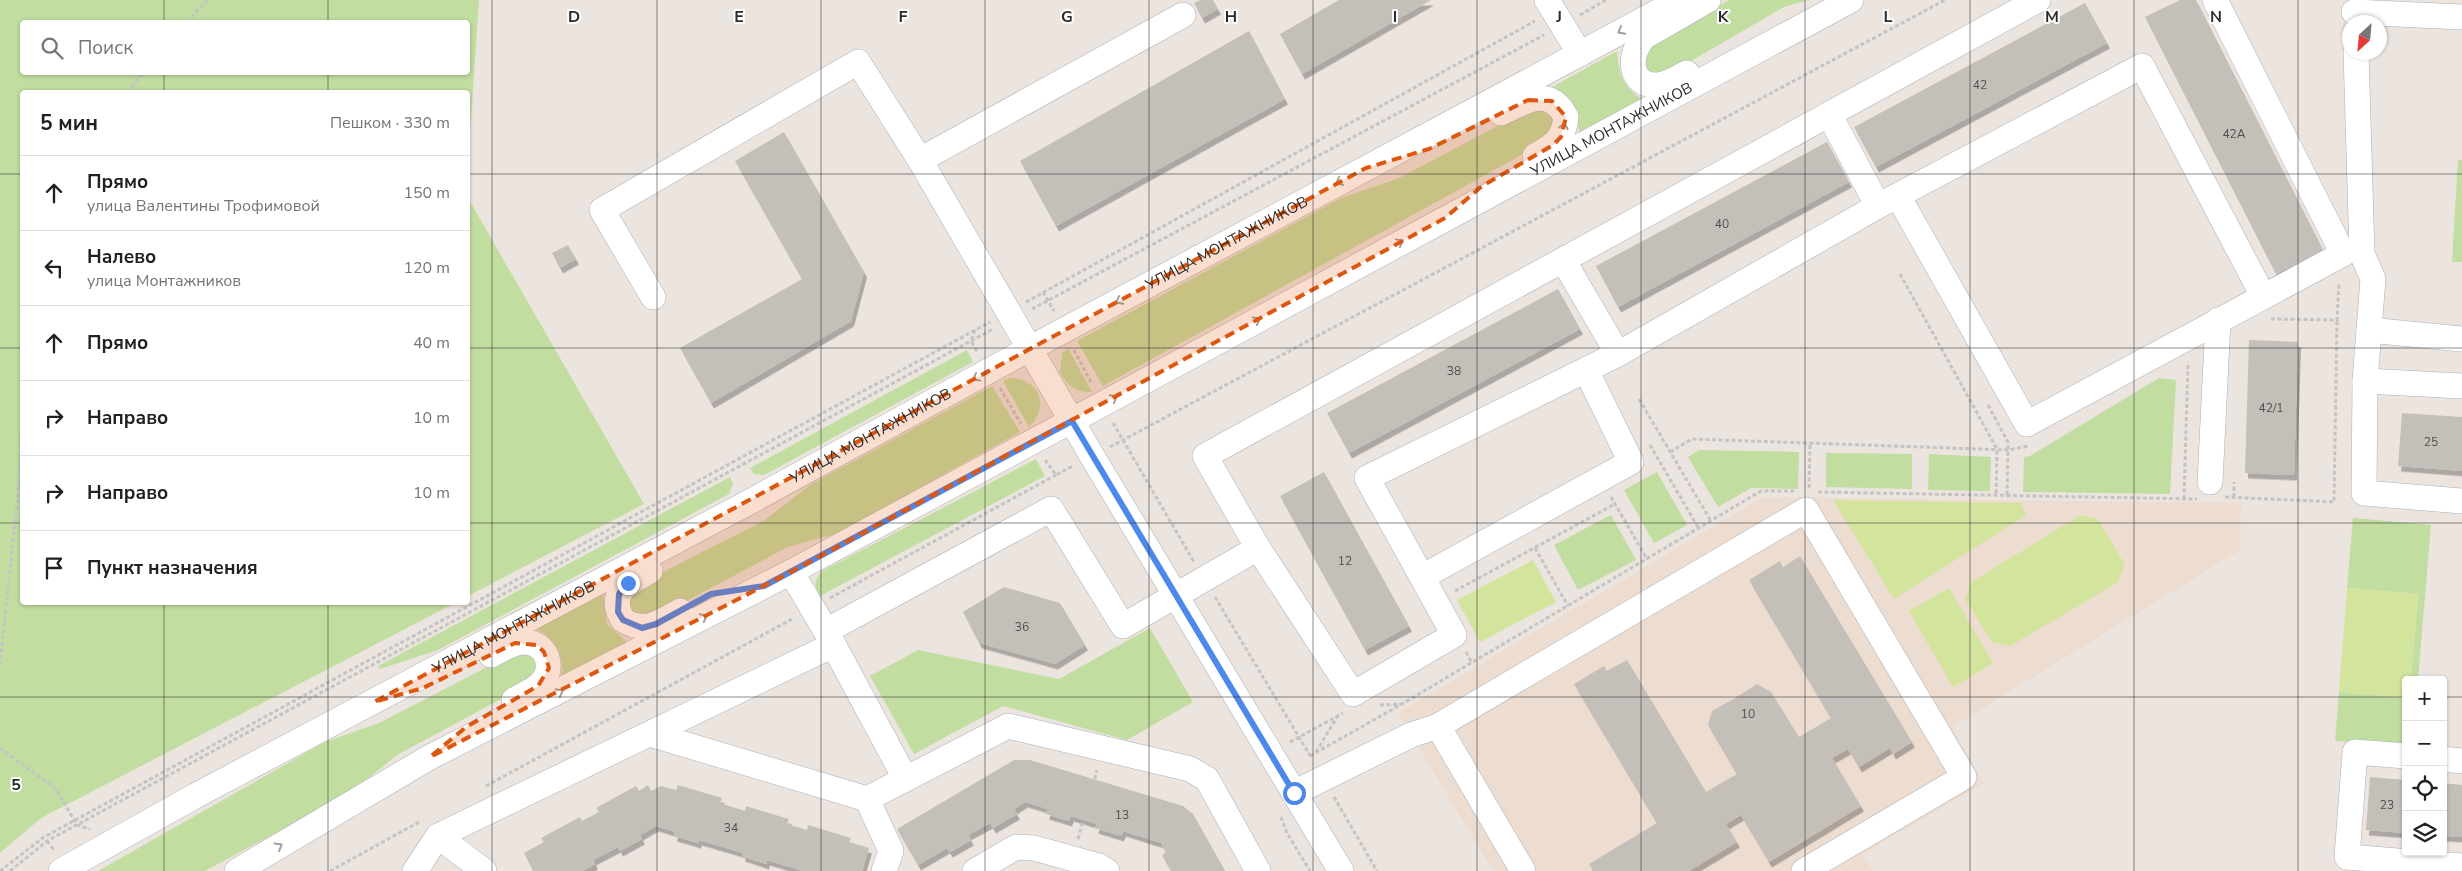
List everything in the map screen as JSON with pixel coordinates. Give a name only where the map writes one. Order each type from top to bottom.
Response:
[{"type":"street","name":"УЛИЦА МОНТАЖНИКОВ","points":[[61,871],[187,800],[742,506],[1029,349],[1680,0]]},
{"type":"street","points":[[1708,0],[1644,37],[1636,46],[1632,67],[1638,76],[1647,83],[1658,85],[1671,82],[1764,31],[1808,23]]},
{"type":"street","name":"УЛИЦА МОНТАЖНИКОВ","points":[[238,871],[430,757],[791,572],[1851,0]]},
{"type":"street","points":[[2038,0],[1205,456],[1258,548],[1352,694],[1454,635],[1367,478],[1618,354],[1888,201],[2142,66],[2262,308]]},
{"type":"street","points":[[2215,0],[2353,254],[2373,278],[2366,380],[2364,493],[2462,501]]},
{"type":"street","points":[[1554,12],[1580,54]]},
{"type":"street","points":[[2354,12],[2462,17]]},
{"type":"street","points":[[920,160],[1183,15]]},
{"type":"street","points":[[2353,254],[2356,60]]},
{"type":"street","points":[[653,298],[602,210],[858,62],[920,160],[1029,349],[1341,871]]},
{"type":"street","points":[[1366,168],[1429,149],[1528,100],[1539,98],[1552,100],[1561,108],[1566,117],[1565,128],[1561,137],[1553,145],[1482,186],[1445,218]]},
{"type":"street","points":[[1829,114],[1888,201],[2027,424],[2218,320],[2262,308],[2353,254]]},
{"type":"street","points":[[1563,260],[1618,354]]},
{"type":"street","points":[[2218,320],[2218,489]]},
{"type":"street","points":[[2369,330],[2462,338]]},
{"type":"street","points":[[1422,578],[1631,462],[1586,370]]},
{"type":"street","points":[[2366,380],[2462,386]]},
{"type":"street","points":[[742,506],[709,538],[628,583],[619,594],[618,612],[623,620],[642,628],[656,624],[711,594],[764,586]]},
{"type":"street","points":[[415,871],[432,827],[650,734],[829,638],[1051,508],[1122,626],[1176,597],[1258,548]]},
{"type":"street","points":[[1294,793],[1411,735],[1438,726],[1806,510],[1964,777],[1804,871]]},
{"type":"street","points":[[791,572],[905,778]]},
{"type":"street","points":[[374,702],[423,688],[515,643],[526,642],[537,645],[544,652],[549,660],[549,668],[538,686],[466,726],[430,757]]},
{"type":"street","points":[[650,734],[868,800],[905,778],[1008,726],[1190,769],[1206,779],[1258,871]]},
{"type":"street","points":[[1438,726],[1523,871]]},
{"type":"street","points":[[2402,756],[2355,752],[2347,857],[2462,866]]},
{"type":"street","points":[[2447,759],[2462,761]]},
{"type":"street","points":[[868,800],[891,851],[884,871]]},
{"type":"street","points":[[432,827],[484,871]]},
{"type":"street","points":[[975,871],[1016,847],[1034,848],[1101,869]]},
{"type":"path","points":[[189,20],[207,0]]},
{"type":"path","points":[[10,871],[47,842],[1010,316],[1554,12],[1606,0]]},
{"type":"path","points":[[1122,440],[1945,0]]},
{"type":"path","points":[[0,871],[44,837],[1010,316],[1554,12]]},
{"type":"path","points":[[129,90],[141,75]]},
{"type":"path","points":[[1900,274],[1997,449],[1996,496]]},
{"type":"path","points":[[1810,444],[1809,491],[2007,497],[2184,499],[2218,489],[2234,497],[2334,502],[2339,281]]},
{"type":"path","points":[[2262,308],[2337,320]]},
{"type":"path","points":[[2181,363],[2188,361],[2184,499]]},
{"type":"path","points":[[1985,398],[2008,442],[2007,497]]},
{"type":"path","points":[[1640,399],[1711,522]]},
{"type":"path","points":[[1670,452],[1692,439],[2008,450],[2024,449],[2032,444]]},
{"type":"path","points":[[1649,444],[1699,529]]},
{"type":"path","points":[[1649,463],[1657,458]]},
{"type":"path","points":[[0,665],[20,463]]},
{"type":"path","points":[[479,790],[1056,475]]},
{"type":"path","points":[[2218,489],[2234,497]]},
{"type":"path","points":[[1310,756],[1472,663],[1711,522],[1761,490],[1800,491]]},
{"type":"path","points":[[1610,496],[1647,559]]},
{"type":"path","points":[[1454,592],[1614,504]]},
{"type":"path","points":[[1535,548],[1568,606]]},
{"type":"path","points":[[1465,650],[1472,663]]},
{"type":"path","points":[[1316,753],[1337,717]]},
{"type":"path","points":[[0,748],[56,789],[78,825],[88,829],[95,828]]},
{"type":"path","points":[[330,871],[432,827]]},
{"type":"highlighted area","points":[[1528,100],[1552,101],[1566,117],[1561,137],[1553,145],[1482,186],[1445,218],[791,572],[430,757],[466,727],[538,686],[549,668],[544,652],[537,645],[515,643],[423,688],[374,702],[1366,168],[1429,149]]},
{"type":"shaded area","points":[[1763,497],[2241,503],[2240,550],[1952,727],[1984,783],[1863,854],[1873,871],[1493,871],[1398,713]]},
{"type":"green space","points":[[0,0],[479,0],[470,133],[470,90],[20,90],[20,605],[451,605],[41,818],[0,853]]},
{"type":"green space","points":[[1729,0],[1808,0],[1784,7],[1667,75],[1656,77],[1641,68],[1647,45]]},
{"type":"green space","points":[[1617,51],[1619,67],[1626,85],[1642,99],[1579,134],[1579,126],[1572,107],[1564,96],[1552,87]]},
{"type":"green space","points":[[1537,107],[1553,118],[1553,125],[1545,142],[1103,386],[1077,341],[1341,198],[1397,179]]},
{"type":"green space","points":[[2458,160],[2462,160],[2462,262],[2452,262]]},
{"type":"green space","points":[[470,201],[644,504],[470,595]]},
{"type":"green space","points":[[1068,348],[1092,392],[1073,388],[1060,373],[1062,353]]},
{"type":"green space","points":[[967,350],[973,362],[764,475],[754,474],[750,468]]},
{"type":"green space","points":[[1011,378],[1029,383],[1039,395],[1039,411],[1029,427],[1003,381]]},
{"type":"green space","points":[[2159,378],[2176,380],[2170,494],[2023,492],[2024,457],[2030,456]]},
{"type":"green space","points":[[992,386],[1020,432],[838,533],[788,547],[649,621],[629,614],[630,589],[765,520],[810,485]]},
{"type":"green space","points":[[1699,450],[1799,452],[1798,489],[1751,488],[1718,507],[1688,457]]},
{"type":"green space","points":[[1826,453],[1912,454],[1912,489],[1826,487]]},
{"type":"green space","points":[[1929,454],[1991,457],[1990,491],[1928,490]]},
{"type":"green space","points":[[1036,459],[1045,476],[820,596],[815,584],[822,571]]},
{"type":"green space","points":[[1657,472],[1687,525],[1654,543],[1624,490]]},
{"type":"green space","points":[[730,477],[733,484],[729,494],[438,650],[380,669],[378,666]]},
{"type":"green space","points":[[1833,500],[2021,503],[2026,515],[1894,599]]},
{"type":"green space","points":[[1611,515],[1636,560],[1578,590],[1554,545]]},
{"type":"green space","points":[[2081,515],[2098,519],[2125,565],[2117,583],[2010,646],[1992,642],[1965,599],[1971,582]]},
{"type":"green space","points":[[2353,518],[2431,525],[2418,676],[2411,676],[2418,594],[2347,588]]},
{"type":"green space","points":[[1533,560],[1556,602],[1480,642],[1457,600]]},
{"type":"green space","points":[[1949,588],[1993,663],[1953,687],[1909,611]]},
{"type":"green space","points":[[2347,588],[2418,594],[2411,676],[2402,676],[2402,698],[2339,692]]},
{"type":"green space","points":[[603,594],[607,624],[627,642],[562,676],[562,661],[554,643],[537,629]]},
{"type":"green space","points":[[1150,628],[1193,702],[1127,740],[1003,706],[914,754],[870,676],[918,650],[1059,679]]},
{"type":"green space","points":[[524,648],[540,660],[529,684],[397,755],[351,792],[205,871],[98,871],[325,742],[379,723]]},
{"type":"green space","points":[[2339,692],[2402,698],[2402,746],[2335,741]]},
{"type":"building","points":[[1200,0],[1213,0],[1218,9],[1202,18],[1194,3]]},
{"type":"building","points":[[1339,0],[1431,0],[1302,74],[1280,34]]},
{"type":"building","points":[[2180,0],[2196,0],[2323,250],[2276,274],[2145,17]]},
{"type":"building","points":[[2085,3],[2107,43],[1876,167],[1854,127]]},
{"type":"building","points":[[1249,31],[1285,99],[1056,226],[1020,161]]},
{"type":"building","points":[[784,132],[864,272],[851,321],[711,403],[680,348],[802,279],[735,161]]},
{"type":"building","points":[[1827,142],[1849,182],[1618,307],[1596,266]]},
{"type":"building","points":[[568,245],[576,259],[560,268],[552,253]]},
{"type":"building","points":[[1558,289],[1580,329],[1349,453],[1327,413]]},
{"type":"building","points":[[2249,340],[2298,342],[2294,475],[2245,473]]},
{"type":"building","points":[[2402,413],[2462,417],[2462,471],[2398,466]]},
{"type":"building","points":[[1324,472],[1409,626],[1365,650],[1280,496]]},
{"type":"building","points":[[1800,556],[1912,742],[1893,754],[1890,748],[1859,767],[1848,749],[1832,758],[1861,806],[1769,862],[1741,815],[1726,824],[1737,842],[1689,871],[1593,871],[1589,864],[1657,823],[1574,684],[1604,666],[1607,671],[1627,660],[1706,792],[1737,774],[1708,725],[1712,711],[1757,684],[1771,692],[1799,737],[1831,718],[1749,580],[1780,561],[1783,567]]},
{"type":"building","points":[[1004,587],[1060,603],[1085,645],[1055,664],[979,643],[963,612]]},
{"type":"building","points":[[1014,760],[1030,760],[1183,806],[1193,814],[1225,871],[1171,871],[1162,855],[1166,852],[1161,843],[1123,831],[1121,836],[1095,828],[1097,824],[1071,816],[1069,821],[1046,814],[1048,809],[1025,802],[1014,809],[1017,814],[993,828],[990,823],[968,835],[971,840],[950,852],[947,848],[918,865],[897,829]]},
{"type":"building","points":[[2370,777],[2402,780],[2402,833],[2366,830]]},
{"type":"building","points":[[2447,783],[2462,785],[2462,837],[2447,836]]},
{"type":"building","points":[[648,785],[651,791],[661,786],[676,790],[678,785],[722,798],[720,803],[745,811],[746,806],[789,819],[787,824],[807,830],[808,825],[851,838],[849,842],[869,848],[862,871],[803,871],[767,860],[766,864],[742,856],[743,853],[699,840],[698,843],[674,836],[675,832],[656,826],[640,835],[642,839],[620,851],[618,847],[593,860],[595,864],[582,871],[533,871],[524,853],[544,842],[541,838],[580,817],[582,821],[599,812],[596,808],[636,786],[639,791]]},
{"type":"route","points":[[628,583],[619,594],[618,612],[623,620],[642,628],[656,624],[711,594],[764,586],[1072,421],[1294,793]]}]
